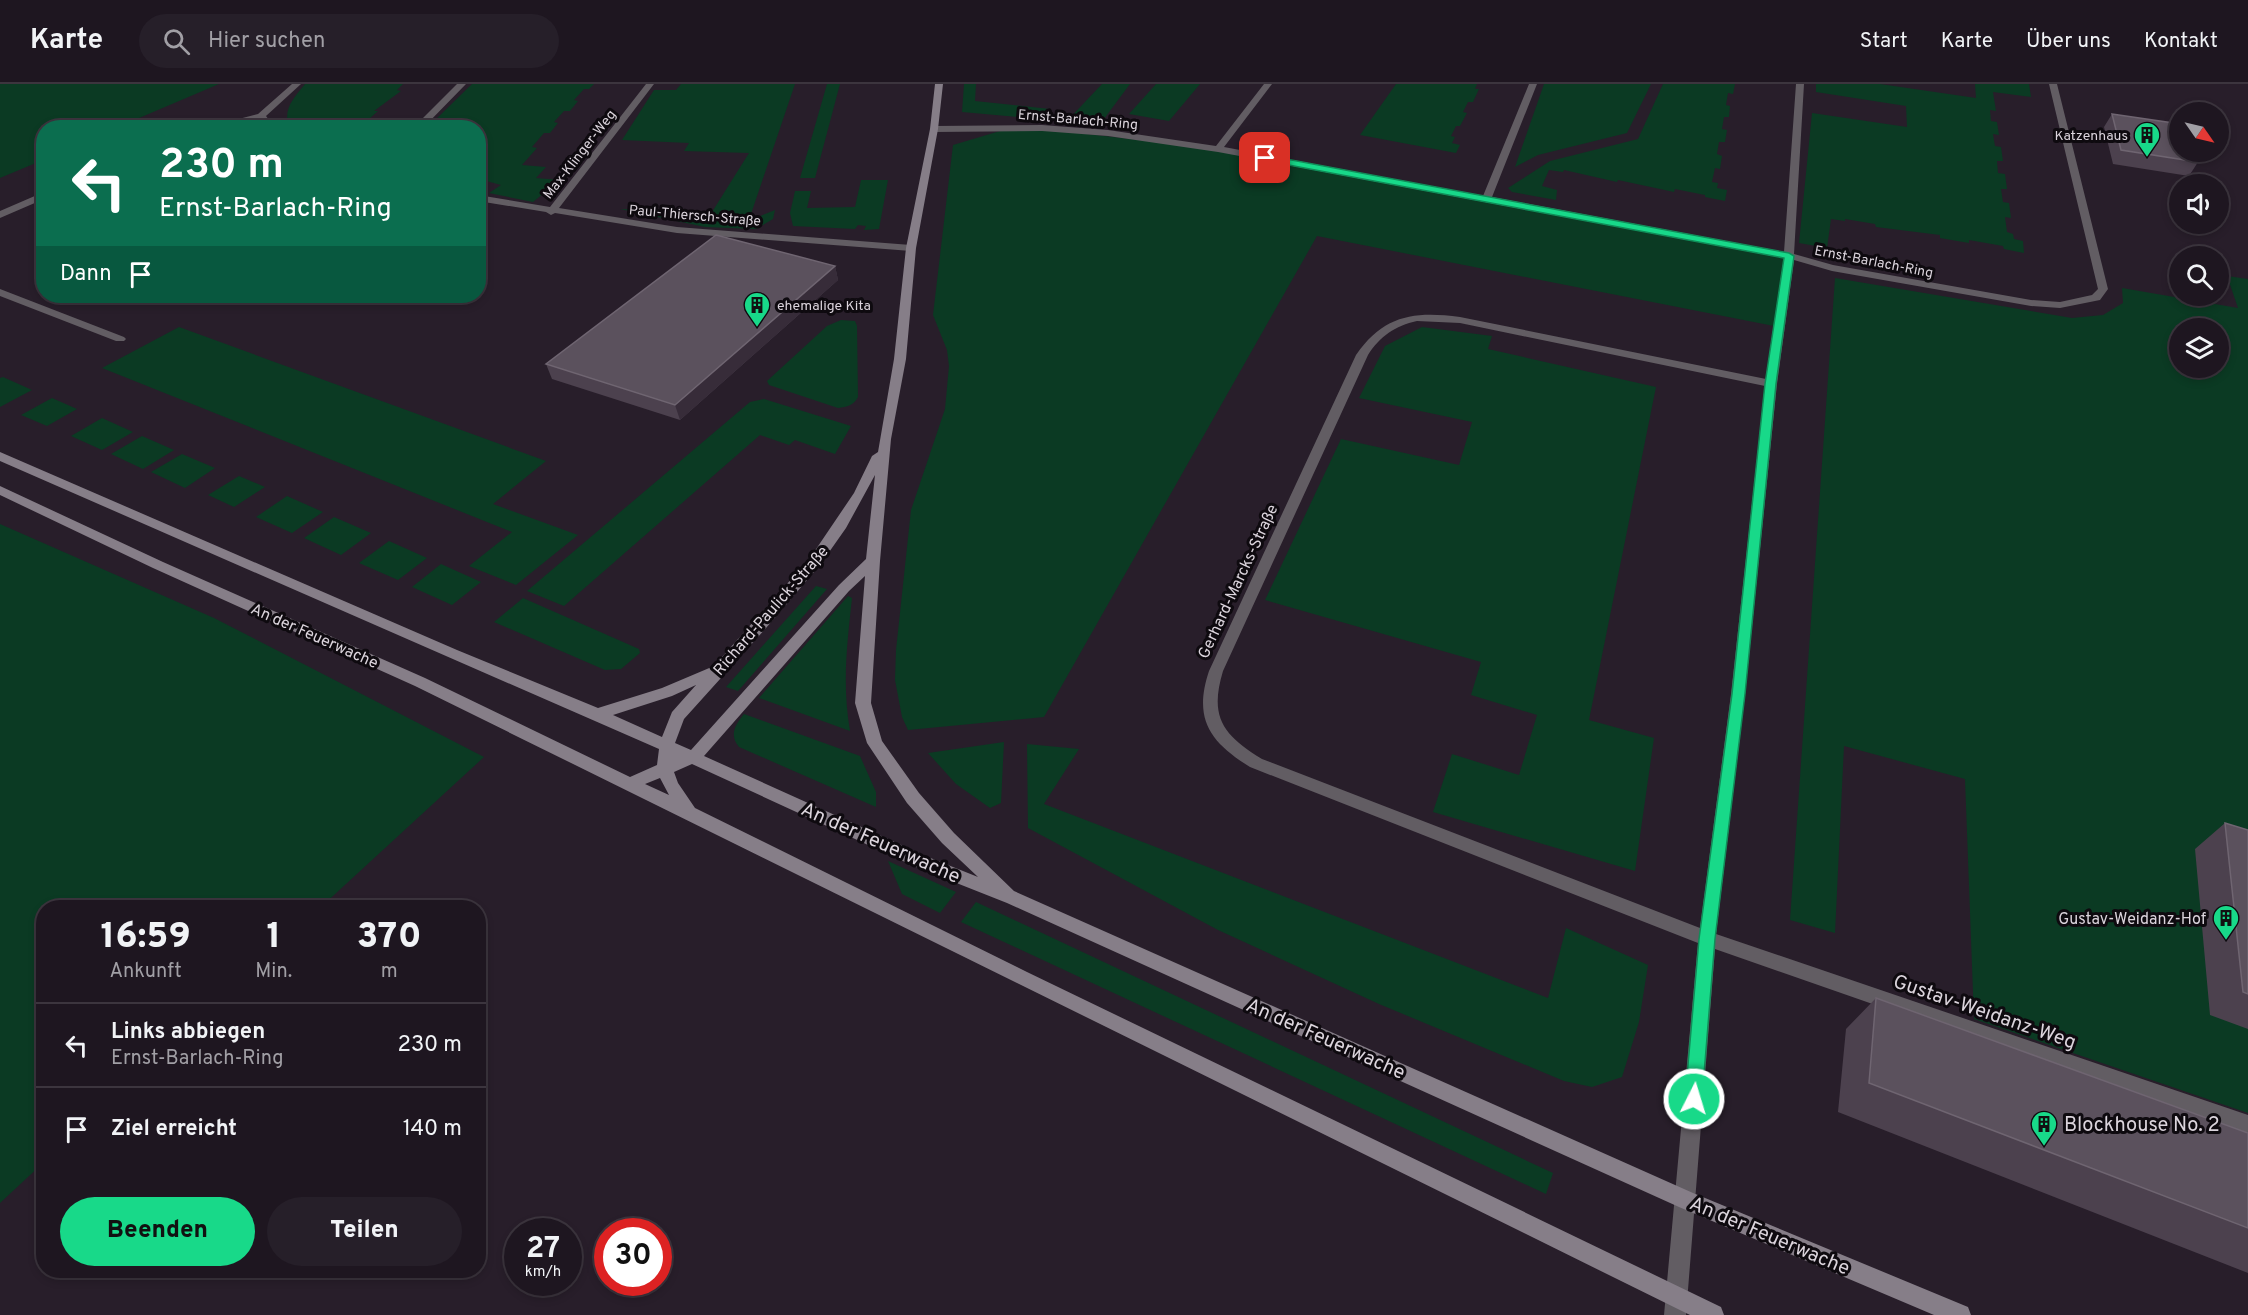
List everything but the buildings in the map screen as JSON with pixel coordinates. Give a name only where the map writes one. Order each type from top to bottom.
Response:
[{"type":"street","points":[[243,120],[261,116],[297,84]]},
{"type":"street","points":[[425,120],[462,84]]},
{"type":"street","name":"Max-Klinger-Weg","points":[[551,212],[650,84]]},
{"type":"street","name":"Richard-Paulick-Straße","points":[[939,84],[934,129],[911,248],[900,359],[885,439],[873,561],[863,703],[875,743],[920,806],[948,838],[1013,898]]},
{"type":"street","points":[[1218,149],[1268,84]]},
{"type":"street","points":[[1486,199],[1533,84]]},
{"type":"street","points":[[1676,1306],[1707,939],[1738,694],[1771,384],[1789,256],[1800,84]]},
{"type":"street","name":"Ernst-Barlach-Ring","points":[[934,129],[1017,126],[1108,133],[1218,149],[1789,256],[1832,268],[2031,303],[2060,305],[2096,298],[2103,289],[2053,84]]},
{"type":"street","points":[[261,116],[264,120]]},
{"type":"street","points":[[0,215],[36,199]]},
{"type":"street","name":"Paul-Thiersch-Straße","points":[[486,200],[551,212],[677,230],[911,248]]},
{"type":"street","points":[[0,292],[120,339]]},
{"type":"street","name":"Gerhard-Marcks-Straße","points":[[1707,939],[1256,763],[1224,741],[1213,726],[1209,698],[1216,671],[1362,355],[1369,342],[1386,328],[1412,318],[1460,320],[1771,384]]},
{"type":"street","name":"Richard-Paulick-Straße","points":[[665,746],[677,716],[802,578],[836,533],[865,487],[885,439]]},
{"type":"street","name":"An der Feuerwache","points":[[0,456],[452,654],[597,714],[922,862],[1013,898],[1686,1200],[1960,1315]]},
{"type":"street","name":"An der Feuerwache","points":[[0,490],[158,565],[420,682],[692,814],[1676,1306],[1713,1315]]},
{"type":"street","points":[[628,784],[694,758],[844,588],[873,561]]},
{"type":"street","points":[[597,714],[667,692],[719,668]]},
{"type":"street","name":"An der Feuerwache","points":[[665,746],[666,770],[673,791],[692,814]]},
{"type":"street","name":"Gustav-Weidanz-Weg","points":[[1707,939],[2248,1125]]},
{"type":"green space","points":[[0,84],[219,84],[134,120],[36,120],[36,163],[0,178]]},
{"type":"green space","points":[[305,84],[403,84],[397,90],[401,91],[374,111],[378,111],[368,120],[287,120],[287,113],[294,98]]},
{"type":"green space","points":[[472,84],[594,84],[589,89],[584,89],[574,100],[578,101],[570,111],[564,111],[554,122],[558,123],[550,133],[544,133],[532,147],[537,148],[522,165],[546,167],[536,178],[560,180],[533,202],[489,193],[501,185],[486,181],[486,120],[435,120]]},
{"type":"green space","points":[[681,84],[795,84],[751,214],[758,217],[775,210],[773,219],[756,229],[705,227],[620,209],[712,212],[749,153],[684,151],[689,143],[622,140],[654,90],[676,90]]},
{"type":"green space","points":[[827,84],[840,84],[815,178],[800,178]]},
{"type":"green space","points":[[964,84],[976,84],[975,101],[1050,109],[1040,119],[962,112]]},
{"type":"green space","points":[[1102,84],[1130,84],[1101,123],[1092,126],[1066,122]]},
{"type":"green space","points":[[1156,84],[1200,84],[1169,121],[1129,114]]},
{"type":"green space","points":[[1396,84],[1477,84],[1475,89],[1479,89],[1473,102],[1468,102],[1463,112],[1467,113],[1451,136],[1455,137],[1452,143],[1460,145],[1456,153],[1360,135]]},
{"type":"green space","points":[[1544,84],[1651,84],[1627,133],[1538,155],[1515,167]]},
{"type":"green space","points":[[1663,84],[1735,84],[1733,94],[1728,93],[1726,105],[1730,106],[1729,117],[1724,117],[1722,129],[1727,130],[1725,142],[1719,142],[1717,154],[1722,156],[1720,169],[1715,168],[1712,182],[1718,183],[1717,188],[1727,190],[1725,201],[1675,189],[1674,192],[1564,170],[1563,172],[1549,170],[1542,186],[1557,190],[1556,200],[1512,192],[1508,188],[1550,161],[1638,139]]},
{"type":"green space","points":[[1816,84],[1880,84],[1976,98],[1975,84],[2029,84],[2031,97],[1993,92],[1996,111],[1990,110],[1991,121],[1997,122],[1999,135],[1993,134],[1995,146],[2001,147],[2003,161],[1997,161],[1998,173],[2005,174],[2007,189],[2001,189],[2003,202],[2009,203],[2011,218],[2005,217],[2007,232],[2013,234],[2014,239],[2023,241],[2024,253],[2004,249],[2003,246],[1969,240],[1969,243],[1940,238],[1940,235],[1876,227],[1875,224],[1845,219],[1845,221],[1831,219],[1827,248],[1799,243],[1812,113],[1907,127],[1906,106],[1816,92]]},
{"type":"green space","points":[[1017,126],[1218,149],[1789,256],[1779,327],[1317,236],[1044,717],[908,730],[902,717],[895,680],[896,650],[911,510],[945,409],[949,366],[947,350],[933,315],[953,145]]},
{"type":"green space","points":[[861,180],[888,180],[879,229],[864,230],[866,226],[858,225],[855,229],[793,226],[790,213],[795,191],[811,191],[807,208],[855,207]]},
{"type":"green space","points":[[2229,276],[2248,279],[2248,1113],[1974,1019],[1965,779],[1844,746],[1835,933],[1790,920],[1835,278],[2072,318],[2103,315],[2123,303],[2122,288],[2169,296],[2169,306],[2238,308]]},
{"type":"green space","points":[[841,320],[855,321],[857,326],[858,397],[854,402],[838,408],[769,385],[767,381],[827,326]]},
{"type":"green space","points":[[179,327],[546,461],[493,504],[578,535],[516,585],[469,566],[512,532],[102,368]]},
{"type":"green space","points":[[1422,327],[1492,336],[1488,349],[1656,387],[1589,720],[1654,738],[1635,871],[1433,812],[1452,754],[1519,775],[1537,715],[1471,695],[1481,662],[1265,600],[1341,439],[1459,465],[1472,422],[1359,398],[1385,346]]},
{"type":"green space","points":[[3,377],[32,390],[0,407],[0,378]]},
{"type":"green space","points":[[52,398],[77,409],[47,426],[21,415]]},
{"type":"green space","points":[[764,399],[851,426],[835,454],[795,440],[789,445],[760,435],[564,606],[527,591],[750,402]]},
{"type":"green space","points":[[102,418],[133,432],[102,450],[71,436]]},
{"type":"green space","points":[[142,436],[174,450],[143,469],[111,454]]},
{"type":"green space","points":[[182,454],[215,468],[185,488],[151,472]]},
{"type":"green space","points":[[239,476],[265,487],[234,507],[208,495]]},
{"type":"green space","points":[[287,496],[323,512],[292,533],[256,517]]},
{"type":"green space","points":[[334,517],[371,533],[341,555],[304,538]]},
{"type":"green space","points":[[0,524],[214,618],[484,757],[329,900],[36,900],[36,1170],[0,1203]]},
{"type":"green space","points":[[389,541],[427,558],[398,580],[359,563]]},
{"type":"green space","points":[[441,564],[481,582],[452,605],[412,587]]},
{"type":"green space","points":[[816,586],[827,589],[738,691],[726,687]]},
{"type":"green space","points":[[848,596],[852,598],[846,681],[850,731],[759,698]]},
{"type":"green space","points":[[523,598],[639,649],[640,653],[621,669],[605,670],[494,622]]},
{"type":"green space","points":[[744,714],[860,756],[876,792],[876,807],[739,747],[734,738],[734,730]]},
{"type":"green space","points":[[1004,742],[1001,803],[990,808],[956,784],[928,753]]},
{"type":"green space","points":[[1027,744],[1079,749],[1044,804],[1548,998],[1566,928],[1648,965],[1639,1022],[1622,1077],[1592,1087],[1564,1081],[1379,1004],[1218,930],[1028,828]]},
{"type":"green space","points":[[888,861],[956,892],[940,913],[902,894]]},
{"type":"green space","points":[[976,902],[1553,1173],[1546,1194],[961,922]]},
{"type":"place","name":"Katzenhaus","points":[[2147,158]]},
{"type":"place","name":"ehemalige Kita","points":[[757,328]]},
{"type":"place","name":"Gustav-Weidanz-Hof","points":[[2226,941]]},
{"type":"place","name":"Blockhouse No. 2","points":[[2044,1147]]},
{"type":"route","points":[[1265,158],[1789,256],[1771,384],[1738,694],[1707,939],[1694,1099]]}]
